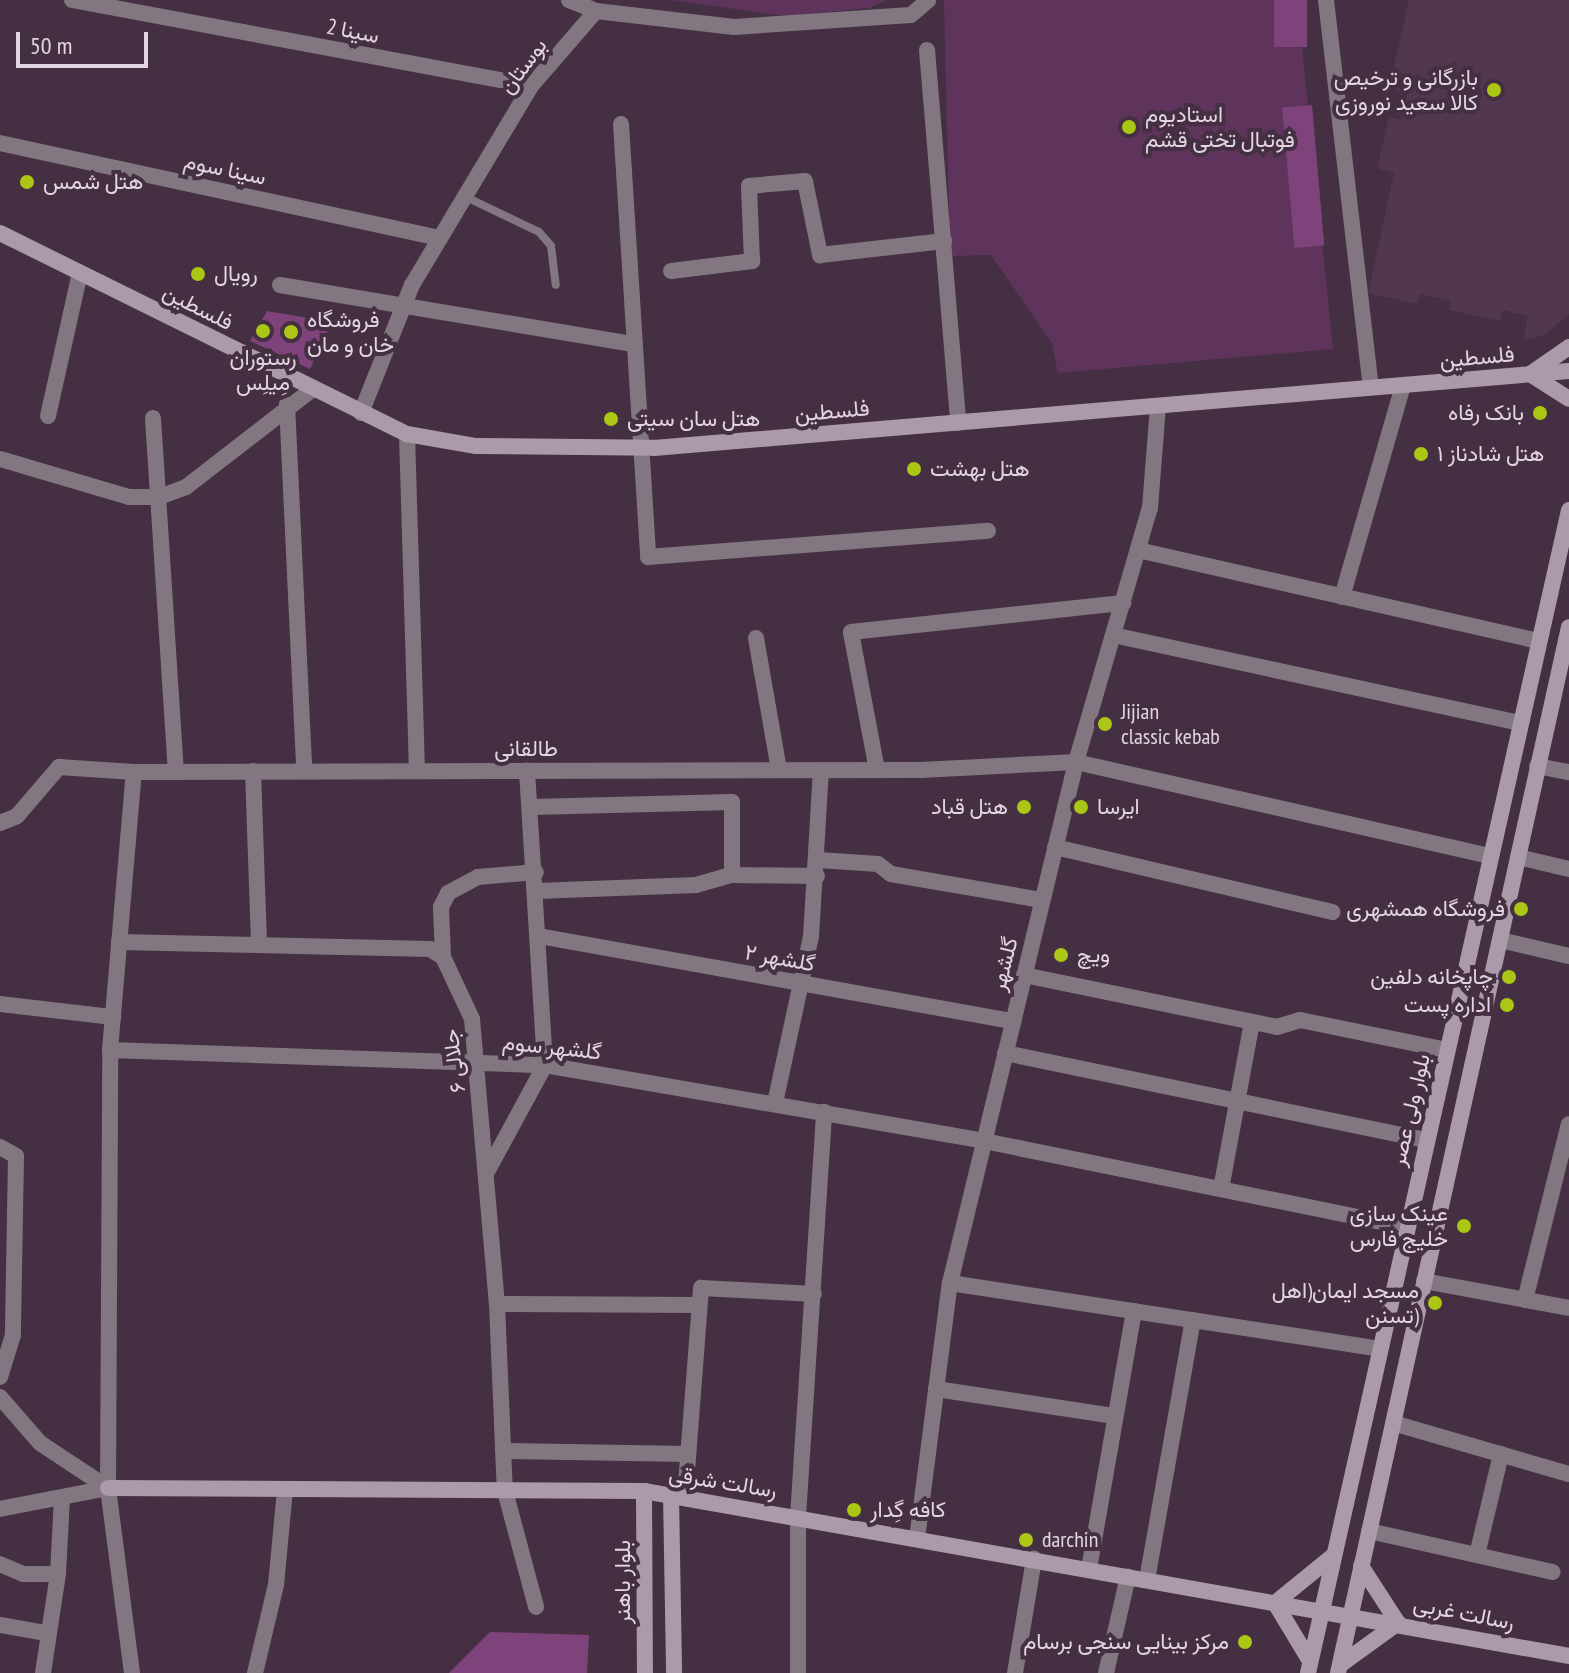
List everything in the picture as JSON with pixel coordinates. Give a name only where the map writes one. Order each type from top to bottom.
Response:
[{"type":"main road","name":"فلسطین","points":[[0,233],[407,434],[476,446],[639,448],[1569,371]]},
{"type":"main road","points":[[1569,347],[1530,374],[1569,399]]},
{"type":"main road","name":"بلوار ولی عصر","points":[[1309,1667],[1569,510]]},
{"type":"main road","points":[[1339,1669],[1537,766],[1564,674],[1569,627]]},
{"type":"main road","name":"رسالت شرقی","points":[[108,1488],[644,1491],[1322,1611]]},
{"type":"main road","name":"بلوار باهنر","points":[[644,1491],[645,1673]]},
{"type":"main road","points":[[674,1673],[678,1496]]},
{"type":"main road","points":[[1309,1667],[1275,1603],[1334,1555]]},
{"type":"main road","points":[[1339,1669],[1398,1623],[1361,1566]]},
{"type":"main road","name":"رسالت غربی","points":[[1322,1611],[1569,1656]]},
{"type":"street","name":"سینا 2","points":[[72,0],[531,86]]},
{"type":"street","points":[[569,0],[596,11],[734,27],[911,15],[928,0]]},
{"type":"street","points":[[1326,0],[1371,386]]},
{"type":"street","name":"بوستان","points":[[361,413],[404,305],[440,238],[531,86],[596,11]]},
{"type":"street","points":[[927,50],[958,423]]},
{"type":"street","points":[[621,124],[648,557],[988,531]]},
{"type":"street","name":"سینا سوم","points":[[0,143],[440,238]]},
{"type":"street","points":[[671,271],[752,261],[746,188],[801,180],[807,184],[820,255],[944,241]]},
{"type":"street","points":[[48,416],[80,273]]},
{"type":"street","points":[[280,285],[633,344]]},
{"type":"street","points":[[1342,597],[1403,386]]},
{"type":"street","points":[[0,459],[129,497],[159,497],[186,487],[287,404],[313,389]]},
{"type":"street","points":[[287,404],[304,771]]},
{"type":"street","name":"گلشهر","points":[[917,1539],[950,1283],[1076,762],[1150,508],[1158,406]]},
{"type":"street","points":[[153,418],[176,772]]},
{"type":"street","points":[[407,434],[417,771]]},
{"type":"street","points":[[1138,550],[1538,641]]},
{"type":"street","points":[[877,770],[851,632],[1123,603]]},
{"type":"street","points":[[1113,635],[1519,723]]},
{"type":"street","points":[[756,638],[779,770]]},
{"type":"street","name":"طالقانی","points":[[0,823],[17,816],[59,767],[134,772],[877,770],[1076,762],[1489,856]]},
{"type":"street","points":[[1537,766],[1569,772]]},
{"type":"street","points":[[775,1103],[803,985],[818,868],[821,770]]},
{"type":"street","points":[[253,771],[259,945]]},
{"type":"street","points":[[487,1171],[545,1065],[536,872],[527,771]]},
{"type":"street","points":[[132,1673],[108,1488],[110,1050],[134,772]]},
{"type":"street","points":[[530,807],[732,802],[732,875]]},
{"type":"street","points":[[1055,847],[1332,912]]},
{"type":"street","points":[[1518,857],[1569,869]]},
{"type":"street","points":[[537,891],[696,885],[732,875],[878,864],[891,874],[1042,900]]},
{"type":"street","points":[[443,957],[441,907],[448,893],[478,877],[536,872]]},
{"type":"street","name":"گلشهر ۲","points":[[539,936],[1013,1021]]},
{"type":"street","points":[[1500,940],[1569,956]]},
{"type":"street","points":[[119,942],[430,949],[443,957]]},
{"type":"street","name":"جلالی ۶","points":[[443,957],[472,1019],[497,1304],[505,1491],[536,1607]]},
{"type":"street","points":[[1024,975],[1277,1027],[1300,1020],[1446,1050]]},
{"type":"street","points":[[0,1004],[113,1017]]},
{"type":"street","points":[[1221,1189],[1252,1022]]},
{"type":"street","name":"گلشهر سوم","points":[[110,1050],[545,1065],[984,1141],[1407,1227]]},
{"type":"street","points":[[1005,1053],[1426,1140]]},
{"type":"street","points":[[798,1673],[798,1517],[824,1112]]},
{"type":"street","points":[[1525,1300],[1569,1124]]},
{"type":"street","points":[[0,1147],[16,1156],[13,1335],[0,1377]]},
{"type":"street","points":[[1424,1281],[1569,1308]]},
{"type":"street","points":[[950,1283],[1380,1349]]},
{"type":"street","points":[[678,1496],[688,1454],[701,1288],[814,1294]]},
{"type":"street","points":[[497,1304],[699,1305]]},
{"type":"street","points":[[1089,1569],[1134,1311]]},
{"type":"street","points":[[1147,1580],[1193,1320]]},
{"type":"street","points":[[936,1389],[1115,1416]]},
{"type":"street","points":[[0,1397],[40,1443],[108,1488]]},
{"type":"street","points":[[1393,1423],[1569,1474]]},
{"type":"street","points":[[503,1451],[688,1454]]},
{"type":"street","points":[[1477,1555],[1501,1454]]},
{"type":"street","points":[[0,1509],[108,1488]]},
{"type":"street","points":[[255,1673],[276,1585],[285,1489]]},
{"type":"street","points":[[43,1673],[46,1633],[58,1574],[62,1498]]},
{"type":"street","points":[[1369,1531],[1552,1572]]},
{"type":"street","points":[[1015,1673],[1034,1559]]},
{"type":"street","points":[[0,1564],[23,1574],[58,1574]]},
{"type":"street","points":[[1106,1673],[1128,1576]]},
{"type":"street","points":[[0,1625],[46,1633]]},
{"type":"lane","points":[[465,197],[539,232],[551,246],[556,285]]},
{"type":"shaded area","points":[[671,0],[887,0],[869,8],[786,16]]},
{"type":"shaded area","name":"استادیوم فوتبال تختی قشم","points":[[944,0],[1297,0],[1333,349],[1058,373],[1052,343],[991,255],[950,256]]},
{"type":"shaded area","points":[[1409,0],[1569,0],[1569,314],[1545,335],[1523,340],[1528,316],[1503,310],[1500,321],[1449,310],[1450,301],[1420,294],[1417,304],[1368,293],[1394,173],[1377,168],[1389,117],[1401,120],[1407,93],[1389,88]]},
{"type":"building","points":[[1274,0],[1307,0],[1307,47],[1274,47]]},
{"type":"building","points":[[1312,105],[1324,245],[1294,248],[1282,108]]},
{"type":"building","name":"فروشگاه خان و مان","points":[[267,311],[332,322],[310,369],[250,341]]},
{"type":"building","name":"عینک سازی خلیج فارس","points":[[1459,1220],[1470,1222],[1469,1231],[1457,1230]]},
{"type":"building","points":[[490,1632],[589,1635],[587,1673],[449,1673]]},
{"type":"place","name":"بازرگانی و ترخیص کالا سعید نوروزی","points":[[1494,90]]},
{"type":"place","name":"استادیوم فوتبال تختی قشم","points":[[1129,127]]},
{"type":"place","name":"هتل شمس","points":[[27,182]]},
{"type":"place","name":"رویال","points":[[198,274]]},
{"type":"place","name":"رستوران مِیلِس","points":[[263,331]]},
{"type":"place","name":"فروشگاه خان و مان","points":[[291,332]]},
{"type":"place","name":"بانک رفاه","points":[[1540,413]]},
{"type":"place","name":"هتل سان سیتی","points":[[611,419]]},
{"type":"place","name":"هتل شادناز ۱","points":[[1421,454]]},
{"type":"place","name":"هتل بهشت","points":[[914,469]]},
{"type":"place","name":"Jijian classic kebab","points":[[1105,724]]},
{"type":"place","name":"هتل قباد","points":[[1024,807]]},
{"type":"place","name":"ایرسا","points":[[1081,807]]},
{"type":"place","name":"فروشگاه همشهری","points":[[1521,909]]},
{"type":"place","name":"ویچ","points":[[1061,955]]},
{"type":"place","name":"چاپخانه دلفین","points":[[1509,977]]},
{"type":"place","name":"اداره پست","points":[[1507,1005]]},
{"type":"place","name":"عینک سازی خلیج فارس","points":[[1464,1226]]},
{"type":"place","name":"مسجد ایمان(اهل تسنن)","points":[[1435,1303]]},
{"type":"place","name":"کافه گِدار","points":[[854,1510]]},
{"type":"place","name":"darchin","points":[[1026,1540]]},
{"type":"place","name":"مرکز بینایی سنجی برسام","points":[[1245,1642]]}]
